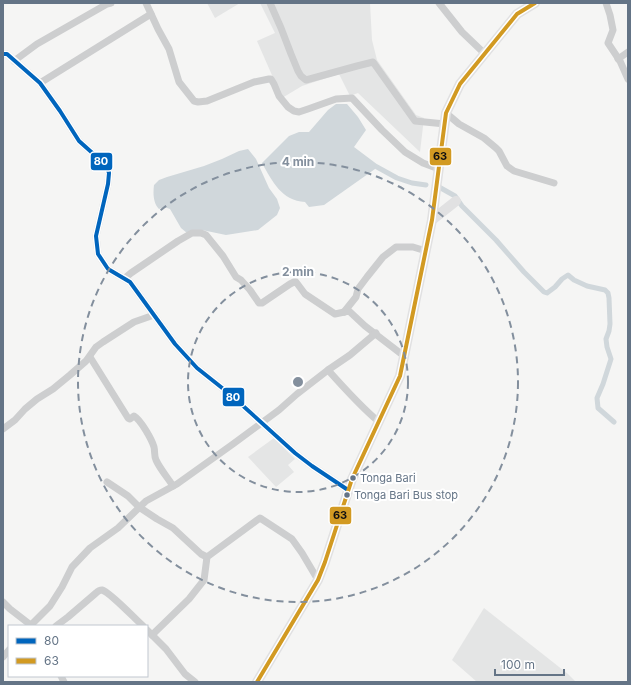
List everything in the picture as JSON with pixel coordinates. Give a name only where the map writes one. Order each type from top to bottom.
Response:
[{"type":"highway","points":[[257,682],[318,580],[352,479],[400,376],[432,220],[446,113],[460,84],[517,14],[532,4]]},
{"type":"highway","points":[[432,220],[456,202]]},
{"type":"street","points":[[14,61],[37,44],[109,3]]},
{"type":"street","points":[[146,3],[169,49],[179,82],[194,101],[207,101],[258,81],[269,79],[271,79],[279,96],[288,107],[298,112],[336,100],[352,98],[405,152],[423,163],[439,170]]},
{"type":"street","points":[[270,3],[290,54],[301,76],[306,80],[373,62],[415,121],[445,124]]},
{"type":"street","points":[[439,3],[462,32],[485,54]]},
{"type":"street","points":[[606,3],[613,30],[608,43],[628,79]]},
{"type":"street","points":[[40,83],[151,14]]},
{"type":"street","points":[[618,59],[628,52]]},
{"type":"street","points":[[3,54],[7,54],[40,83],[79,141],[107,167],[109,174],[108,184],[96,236],[98,254],[108,268],[130,282],[175,344],[197,368],[231,395],[295,453],[348,490]]},
{"type":"street","points":[[446,113],[459,124],[484,138],[496,148],[507,166],[514,171],[554,183]]},
{"type":"street","points":[[125,278],[192,233],[206,234],[223,256],[235,276],[250,290],[259,303],[262,303],[296,282],[305,294],[335,314],[349,311],[404,356]]},
{"type":"street","points":[[344,312],[356,297],[358,289],[367,277],[383,257],[396,247],[413,247],[426,251]]},
{"type":"street","points":[[3,429],[37,399],[70,375],[90,357],[96,347],[134,322],[154,314]]},
{"type":"street","points":[[32,625],[50,606],[72,567],[90,548],[118,528],[146,501],[173,486],[280,410],[297,394],[350,355],[376,333]]},
{"type":"street","points":[[90,357],[128,418],[134,416],[136,417],[142,426],[151,440],[156,459],[173,486]]},
{"type":"street","points":[[328,370],[360,405],[379,422]]},
{"type":"street","points":[[107,482],[128,496],[157,519],[173,528],[200,554],[207,557]]},
{"type":"street","points":[[195,682],[185,674],[166,649],[149,632],[189,599],[204,580],[207,557],[260,518],[292,539],[318,580]]},
{"type":"street","points":[[57,625],[100,590],[115,599],[141,625]]},
{"type":"street","points":[[3,602],[30,625]]},
{"type":"shaded area","points":[[207,3],[240,3],[215,18]]},
{"type":"shaded area","points":[[260,3],[370,3],[372,40],[377,60],[416,115],[424,118],[420,152],[358,93],[350,96],[339,74],[302,86],[282,98],[257,41],[275,33]]},
{"type":"shaded area","points":[[336,104],[347,104],[358,117],[366,130],[354,147],[378,165],[375,169],[324,205],[309,207],[305,202],[297,201],[284,194],[274,183],[262,163],[289,136],[299,132],[309,132],[328,110]]},
{"type":"shaded area","points":[[248,149],[256,159],[269,188],[277,199],[280,208],[277,215],[258,230],[226,235],[202,230],[187,233],[181,228],[170,209],[164,207],[159,209],[157,207],[154,198],[154,185],[159,180],[204,166],[239,151]]},
{"type":"shaded area","points":[[274,438],[295,459],[288,465],[294,472],[276,487],[248,457]]},
{"type":"shaded area","points":[[484,608],[568,674],[576,682],[477,682],[452,660]]},
{"type":"waterway","points":[[377,167],[397,178],[412,183],[426,185]]},
{"type":"waterway","points":[[439,187],[455,196],[462,206],[544,292],[547,293],[568,275],[574,280],[587,286],[605,290],[608,293],[610,324],[606,339],[611,359],[597,398],[598,408],[614,422]]},
{"type":"transit line","name":"63","points":[[257,682],[318,580],[352,479],[400,376],[432,220],[446,113],[460,84],[517,14],[535,3]]},
{"type":"transit line","name":"80","points":[[3,54],[7,54],[40,83],[79,141],[107,167],[109,173],[108,184],[96,236],[98,254],[108,269],[130,282],[175,344],[197,368],[231,395],[295,453],[348,490]]},
{"type":"place","name":"Tonga Bari","points":[[353,478]]},
{"type":"place","name":"Tonga Bari Bus stop","points":[[347,495]]}]
